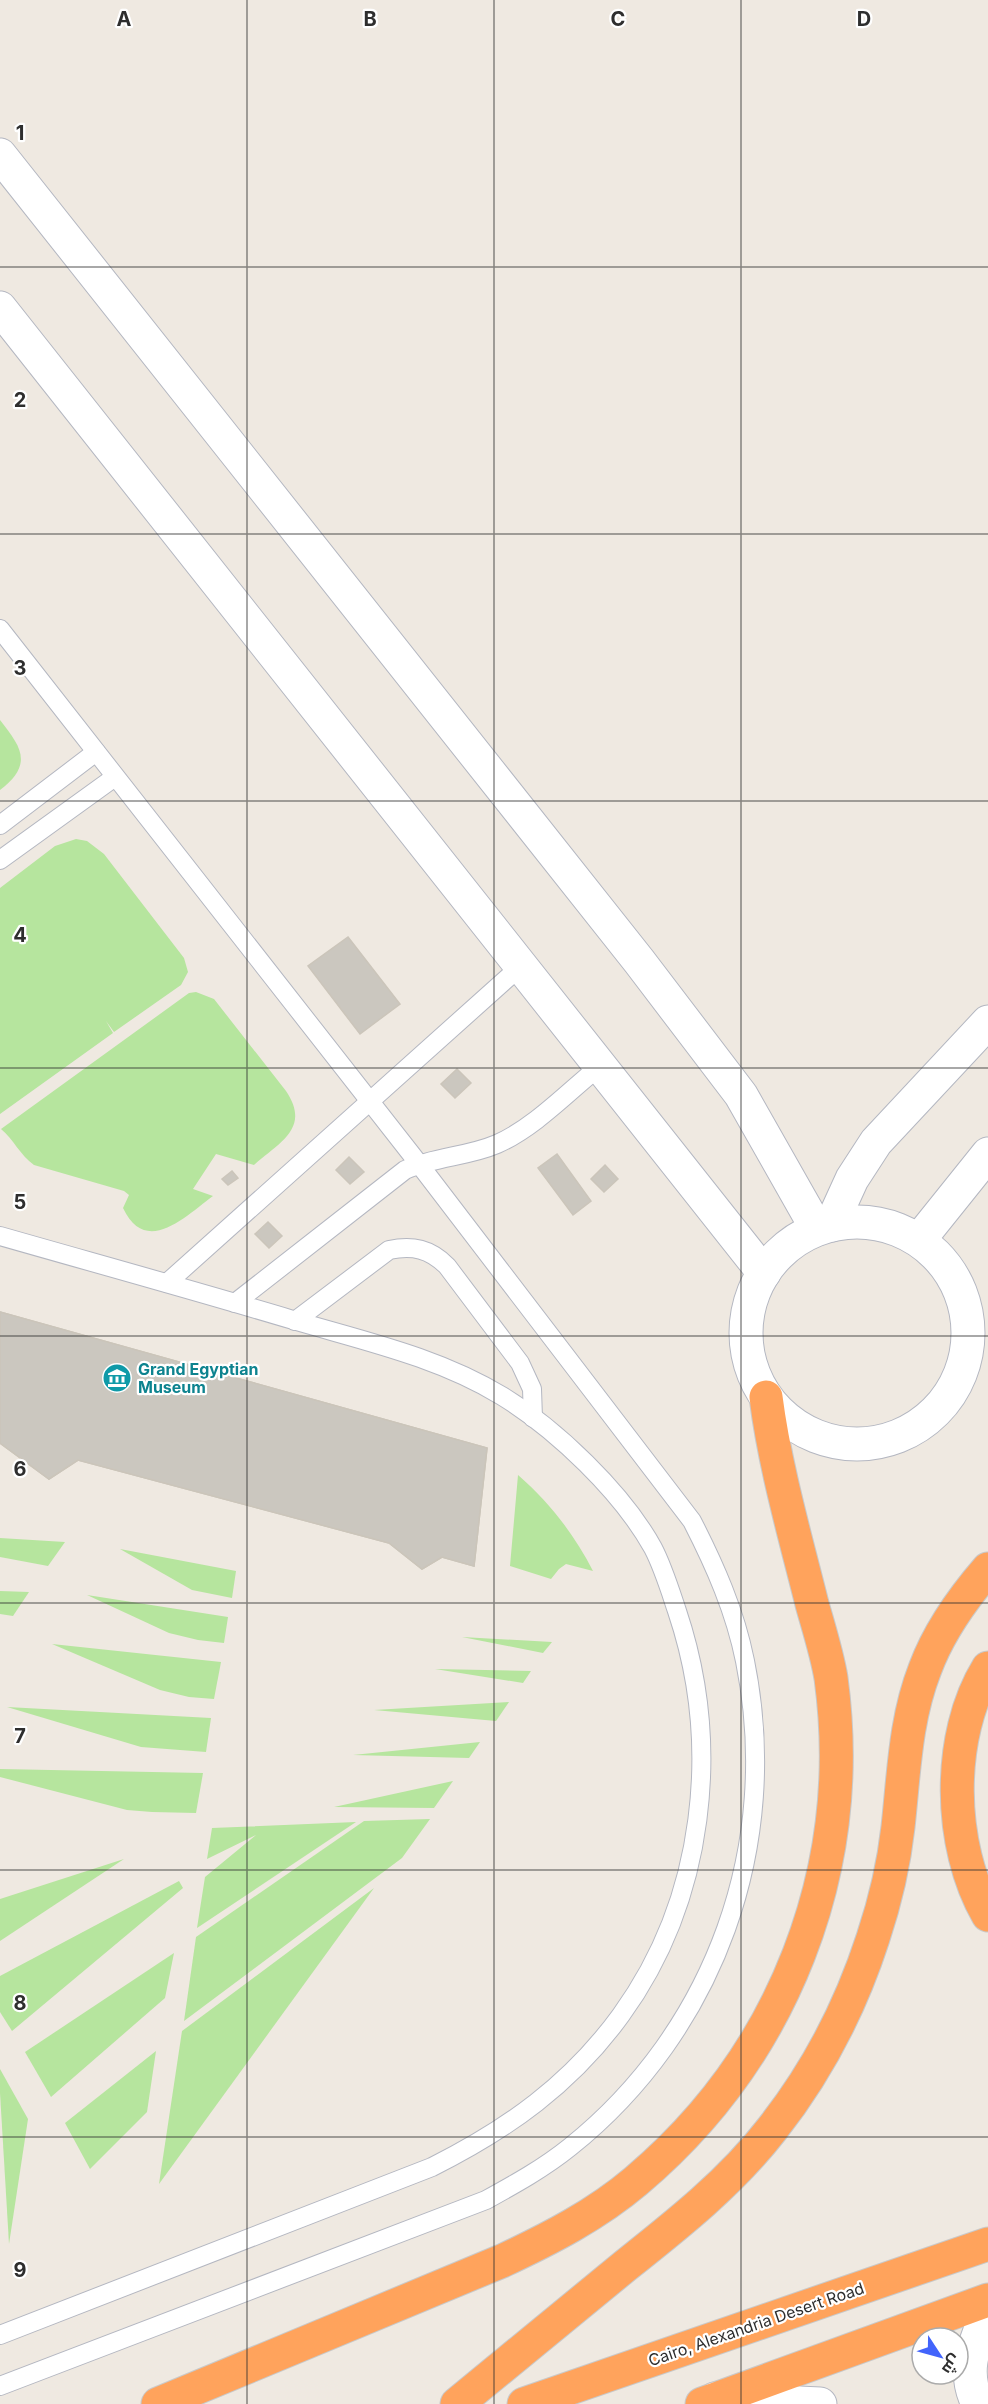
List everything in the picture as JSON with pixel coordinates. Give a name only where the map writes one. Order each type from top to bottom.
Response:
[{"type":"highway","points":[[158,2404],[502,2261],[548,2240],[592,2213],[634,2182],[673,2148],[708,2109],[739,2069],[767,2025],[790,1978],[808,1930],[822,1880],[832,1829],[836,1726],[830,1675],[776,1462],[766,1397]]},
{"type":"highway","points":[[457,2404],[697,2208],[736,2170],[772,2129],[804,2084],[832,2038],[855,1988],[874,1936],[897,1830],[907,1737],[913,1707],[925,1669],[942,1632],[964,1597],[988,1569]]},
{"type":"highway","points":[[988,1668],[981,1679],[963,1733],[956,1789],[962,1846],[979,1899],[988,1914]]},
{"type":"highway","name":"Cairo, Alexandria Desert Road","points":[[524,2404],[988,2244]]},
{"type":"highway","points":[[709,2401],[988,2300]]},
{"type":"street","points":[[0,155],[660,987],[741,1095],[824,1227]]},
{"type":"street","points":[[0,308],[764,1273]]},
{"type":"street","points":[[824,1227],[876,1142],[988,1022]]},
{"type":"street","points":[[919,1240],[988,1154]]},
{"type":"street","points":[[862,1222],[892,1227],[919,1240],[949,1271],[960,1290],[966,1311],[968,1333],[966,1354],[960,1375],[950,1394],[920,1425],[900,1436],[880,1442],[837,1443],[815,1437],[796,1426],[779,1413],[766,1397],[755,1378],[749,1357],[746,1335],[748,1313],[754,1292],[764,1273],[788,1247],[824,1227],[862,1222]]},
{"type":"street","points":[[978,2404],[970,2381],[969,2367],[988,2311]]},
{"type":"street","points":[[709,2401],[820,2404]]},
{"type":"lane","points":[[0,629],[371,1102],[692,1521],[714,1565],[732,1611],[745,1659],[754,1718],[756,1758],[754,1807],[747,1857],[735,1905],[718,1952],[697,1996],[671,2038],[641,2078],[607,2115],[570,2147],[529,2176],[486,2200],[0,2386]]},
{"type":"lane","points":[[0,825],[96,752]]},
{"type":"lane","points":[[0,860],[115,777]]},
{"type":"lane","points":[[167,1283],[522,965]]},
{"type":"lane","points":[[235,1303],[391,1179],[419,1164],[487,1148],[510,1138],[600,1066]]},
{"type":"lane","points":[[0,1236],[437,1363],[479,1383],[533,1418],[568,1447],[599,1478],[628,1512],[654,1549],[686,1638],[697,1686],[702,1735],[702,1784],[697,1833],[685,1881],[669,1928],[648,1972],[621,2014],[590,2053],[556,2088],[517,2119],[476,2145],[432,2167],[0,2335]]},
{"type":"lane","points":[[295,1321],[389,1250],[405,1246],[421,1248],[436,1255],[447,1266],[520,1363],[532,1389],[533,1418]]},
{"type":"green space","points":[[0,720],[14,739],[21,755],[17,772],[11,781],[0,790]]},
{"type":"green space","points":[[76,839],[87,841],[104,854],[184,958],[188,972],[181,985],[114,1032],[106,1021],[113,1033],[0,1114],[0,888],[55,846]]},
{"type":"green space","points":[[196,992],[214,999],[286,1091],[293,1104],[294,1125],[282,1141],[254,1165],[216,1154],[193,1189],[213,1196],[179,1222],[154,1231],[143,1230],[132,1222],[123,1208],[129,1195],[124,1191],[34,1165],[1,1129],[189,993]]},
{"type":"green space","points":[[518,1475],[541,1497],[560,1520],[578,1544],[593,1571],[566,1564],[551,1579],[510,1566]]},
{"type":"green space","points":[[0,1538],[65,1542],[48,1566],[0,1557]]},
{"type":"green space","points":[[120,1549],[236,1571],[232,1598],[192,1590]]},
{"type":"green space","points":[[0,1591],[29,1592],[13,1616],[0,1614]]},
{"type":"green space","points":[[87,1595],[228,1617],[224,1643],[169,1633]]},
{"type":"green space","points":[[462,1637],[552,1642],[543,1653]]},
{"type":"green space","points":[[52,1644],[221,1662],[214,1699],[189,1697],[160,1690]]},
{"type":"green space","points":[[435,1669],[531,1671],[523,1683]]},
{"type":"green space","points":[[509,1702],[496,1721],[374,1710]]},
{"type":"green space","points":[[7,1707],[211,1718],[206,1752],[141,1747]]},
{"type":"green space","points":[[480,1742],[469,1758],[353,1755]]},
{"type":"green space","points":[[0,1769],[203,1773],[196,1813],[127,1810],[0,1777]]},
{"type":"green space","points":[[453,1781],[434,1808],[334,1807]]},
{"type":"green space","points":[[430,1819],[402,1858],[184,2021],[196,1937],[364,1821]]},
{"type":"green space","points":[[356,1822],[197,1928],[205,1877],[256,1835],[207,1859],[212,1828]]},
{"type":"green space","points":[[124,1859],[0,1941],[0,1899]]},
{"type":"green space","points":[[179,1881],[183,1888],[12,2031],[0,2012],[0,1976]]},
{"type":"green space","points":[[374,1888],[159,2184],[182,2031]]},
{"type":"green space","points":[[174,1953],[165,1998],[51,2097],[25,2052]]},
{"type":"green space","points":[[156,2051],[147,2112],[90,2169],[65,2123]]},
{"type":"green space","points":[[0,2069],[28,2119],[9,2244],[0,2093]]},
{"type":"building","points":[[348,937],[400,1004],[360,1034],[308,966]]},
{"type":"building","points":[[457,1069],[471,1083],[455,1098],[441,1084]]},
{"type":"building","points":[[557,1154],[591,1201],[573,1215],[538,1168]]},
{"type":"building","points":[[349,1157],[364,1172],[350,1184],[336,1170]]},
{"type":"building","points":[[605,1165],[618,1179],[604,1192],[591,1179]]},
{"type":"building","points":[[232,1171],[238,1178],[228,1185],[222,1179]]},
{"type":"building","points":[[268,1222],[282,1236],[269,1248],[255,1234]]},
{"type":"building","name":"Grand Egyptian Museum","points":[[0,1312],[487,1448],[474,1566],[442,1557],[422,1569],[389,1543],[78,1460],[49,1479],[0,1443]]},
{"type":"building","name":"Grand Egyptian Museum","points":[[0,1312],[487,1448],[474,1566],[442,1557],[422,1569],[389,1543],[78,1460],[49,1479],[0,1443]]},
{"type":"place","name":"Grand Egyptian Museum","points":[[117,1378]]}]
